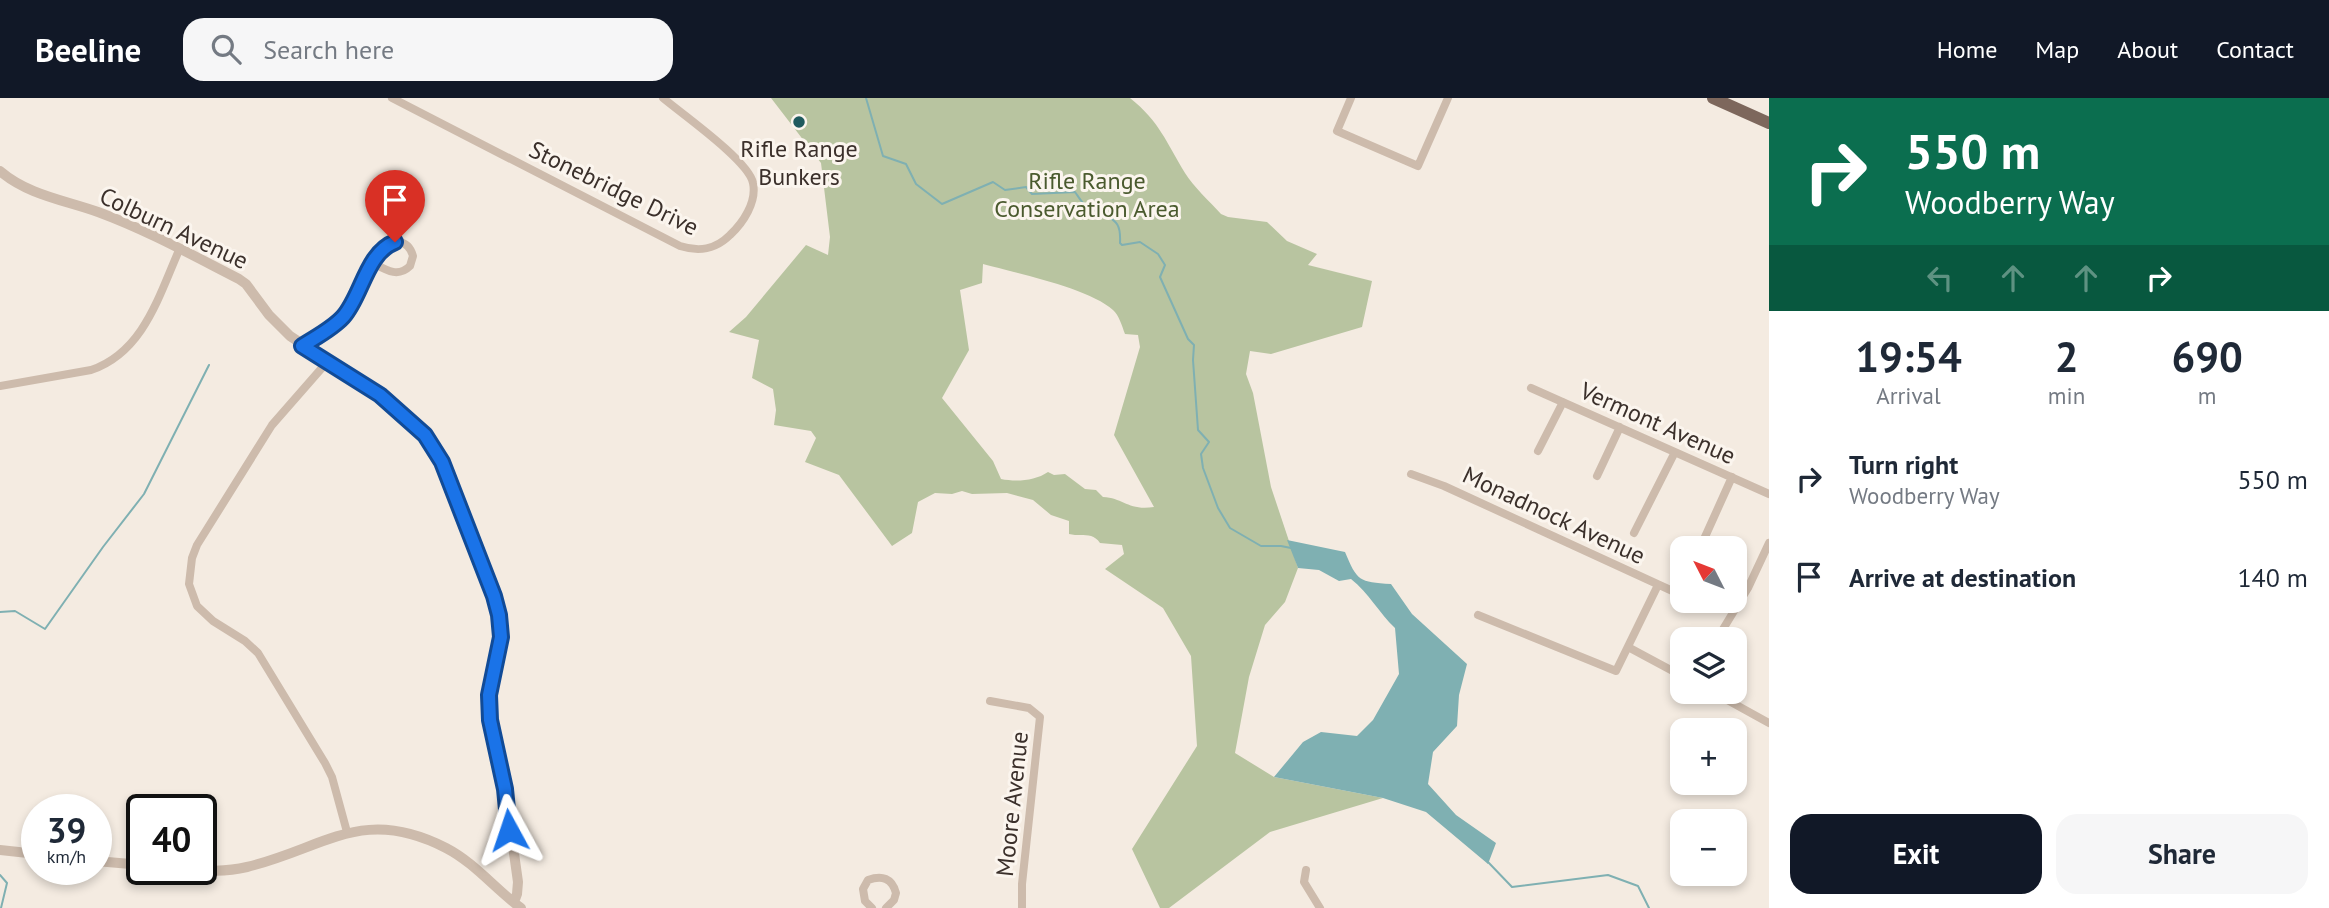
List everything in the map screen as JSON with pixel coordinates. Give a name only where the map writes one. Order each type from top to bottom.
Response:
[{"type":"main road","points":[[1713,98],[1769,123]]},
{"type":"street","name":"Stonebridge Drive","points":[[392,98],[680,246],[698,250],[709,249],[728,237],[744,218],[753,194],[753,183],[742,163],[663,98]]},
{"type":"street","points":[[1351,98],[1337,131],[1418,166],[1448,98]]},
{"type":"street","name":"Colburn Avenue","points":[[0,171],[16,183],[39,194],[98,212],[180,248],[246,284],[269,315],[302,346],[380,395],[425,435],[442,462],[499,615],[501,637],[489,695],[490,720],[505,789],[517,882],[517,905]]},
{"type":"street","points":[[302,346],[342,318],[373,263],[384,248],[395,242],[408,246],[413,256],[410,267],[401,273],[393,273],[373,263]]},
{"type":"street","points":[[0,386],[91,370],[122,354],[144,326],[180,248]]},
{"type":"street","points":[[328,361],[284,410],[253,455],[197,545],[188,572],[189,584],[197,606],[258,653],[326,763],[346,832]]},
{"type":"street","name":"Vermont Avenue","points":[[1531,388],[1769,494]]},
{"type":"street","points":[[1538,451],[1563,402]]},
{"type":"street","points":[[1597,476],[1620,427]]},
{"type":"street","points":[[1634,533],[1675,452]]},
{"type":"street","name":"Monadnock Avenue","points":[[1412,474],[1444,485],[1670,588]]},
{"type":"street","points":[[1705,536],[1732,477]]},
{"type":"street","points":[[1724,627],[1748,588],[1769,544]]},
{"type":"street","points":[[1478,615],[1616,671],[1658,585]]},
{"type":"street","points":[[1628,647],[1670,670]]},
{"type":"street","name":"Moore Avenue","points":[[990,701],[1029,708],[1040,717],[1022,884],[1022,908]]},
{"type":"street","points":[[1734,704],[1769,723]]},
{"type":"street","points":[[217,872],[247,867],[346,832],[380,829],[429,840],[472,865],[517,905]]},
{"type":"street","points":[[0,849],[21,852]]},
{"type":"street","points":[[1306,870],[1304,881],[1320,908]]},
{"type":"street","points":[[872,908],[865,901],[863,889],[868,880],[882,877],[894,885],[896,893],[894,900],[886,908]]},
{"type":"green space","name":"Rifle Range Conservation Area","points":[[771,98],[1130,98],[1156,124],[1188,178],[1221,214],[1267,222],[1287,241],[1317,254],[1308,265],[1372,281],[1362,327],[1271,354],[1250,351],[1246,374],[1253,393],[1271,487],[1298,568],[1285,602],[1265,625],[1249,677],[1235,753],[1274,777],[1383,798],[1270,832],[1169,908],[1160,908],[1132,849],[1197,746],[1191,656],[1163,608],[1105,569],[1124,554],[1122,545],[1100,543],[1090,536],[1069,534],[1069,521],[1051,515],[1033,500],[1007,493],[972,494],[962,491],[952,494],[935,493],[918,502],[912,533],[892,546],[839,475],[805,462],[816,438],[811,431],[774,425],[776,410],[773,389],[752,378],[759,340],[729,332],[746,317],[806,245],[828,255],[830,237],[821,163]],"holes":[[[983,264],[1051,282],[1087,295],[1115,312],[1125,334],[1138,335],[1140,347],[1114,435],[1154,507],[1132,506],[1103,497],[1096,490],[1085,489],[1065,474],[1054,475],[1048,472],[1025,480],[1001,479],[993,461],[942,398],[969,350],[960,290],[982,283]]]},
{"type":"water","points":[[1287,540],[1345,552],[1360,578],[1391,584],[1412,614],[1467,664],[1459,695],[1457,726],[1433,752],[1428,784],[1456,815],[1496,843],[1488,864],[1426,812],[1383,798],[1274,777],[1303,742],[1321,732],[1357,736],[1373,720],[1399,674],[1395,628],[1351,579],[1339,581],[1319,570],[1298,568]]},
{"type":"waterway","points":[[866,98],[883,156],[906,164],[916,184],[942,204],[993,182],[1005,190],[1026,187],[1032,194],[1075,192],[1086,206],[1115,221],[1119,227],[1122,245],[1140,242],[1158,254],[1165,265],[1160,277],[1188,339],[1194,345],[1198,430],[1209,442],[1201,454],[1203,468],[1218,508],[1230,528],[1261,546],[1291,548]]},
{"type":"waterway","points":[[0,612],[15,611],[45,629],[144,494],[209,365]]},
{"type":"waterway","points":[[1488,862],[1512,887],[1608,875],[1638,886],[1649,908]]},
{"type":"waterway","points":[[0,875],[7,883],[1,908]]},
{"type":"place","name":"Rifle Range Bunkers","points":[[799,122]]},
{"type":"route","points":[[395,242],[380,252],[342,318],[302,346],[380,395],[425,435],[442,462],[499,615],[501,637],[489,695],[490,720],[505,789],[509,830]]}]
